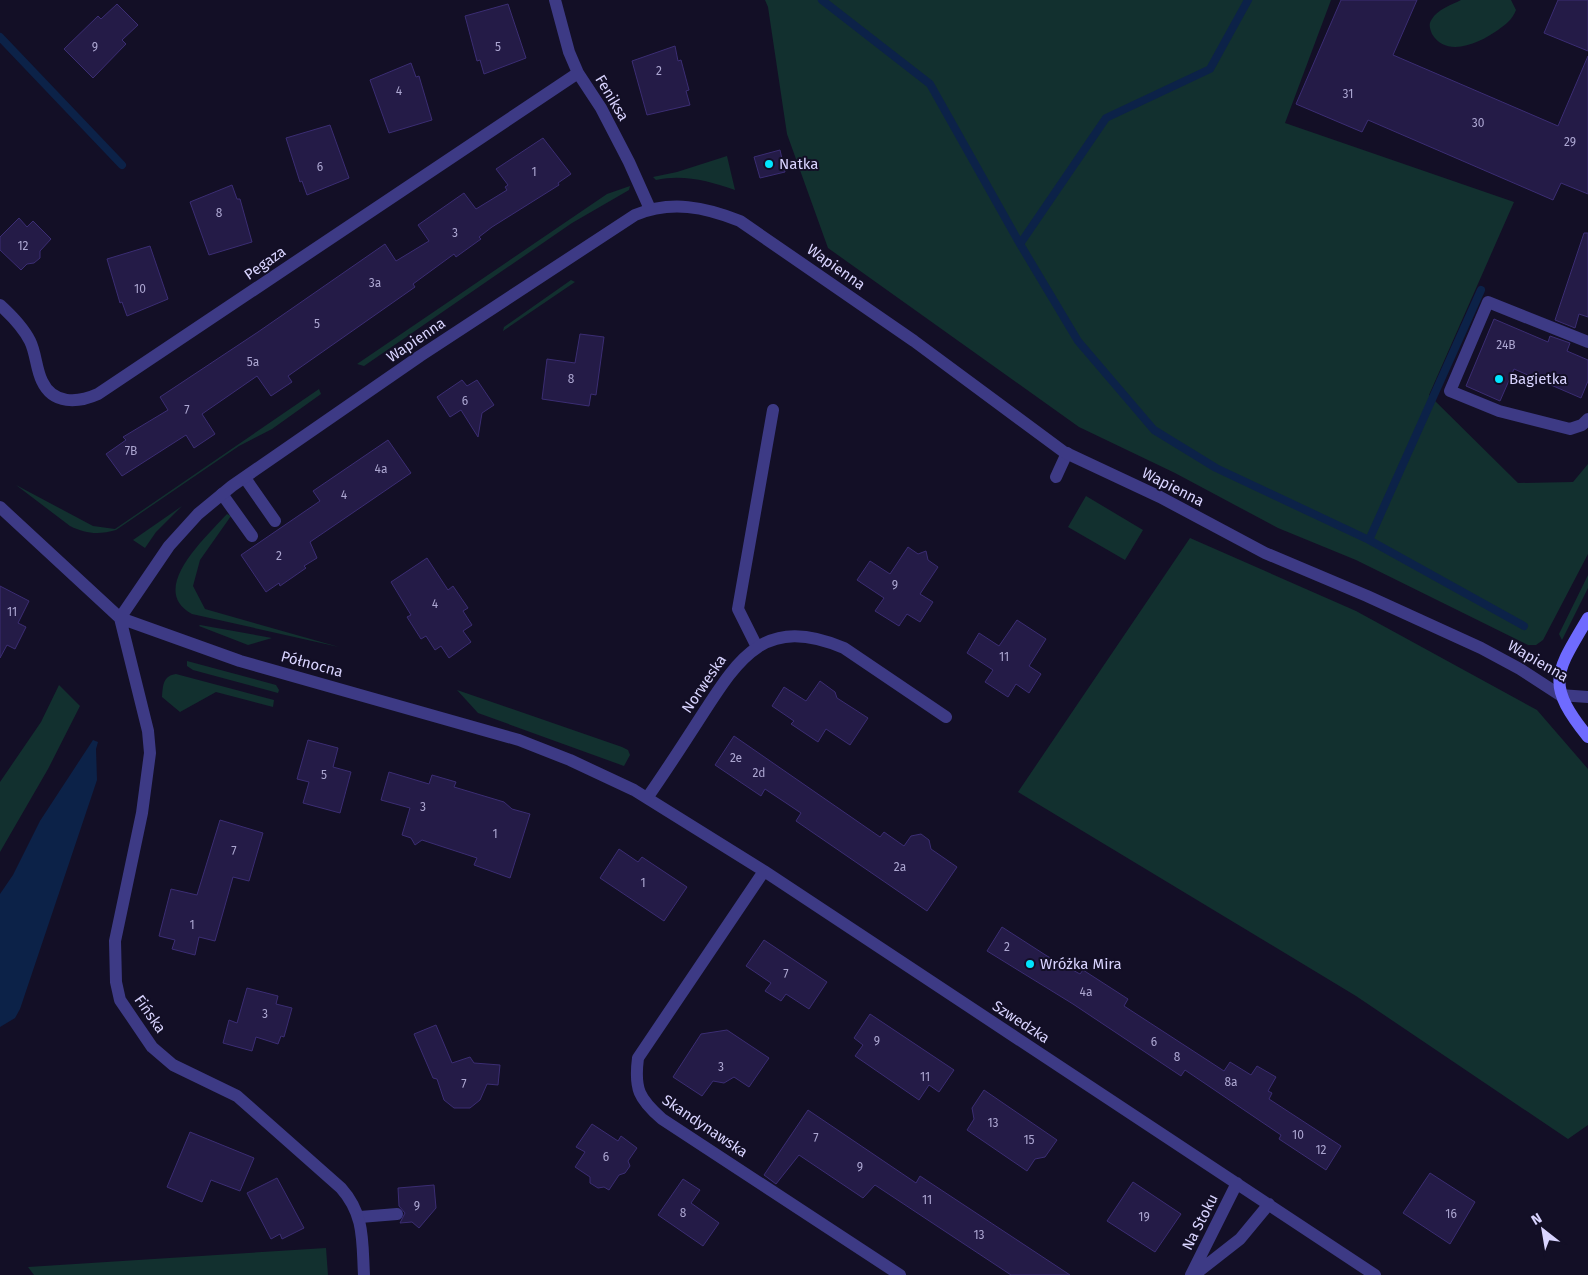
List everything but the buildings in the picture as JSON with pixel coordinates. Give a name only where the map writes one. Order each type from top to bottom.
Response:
[{"type":"street","name":"Feniksa","points":[[555,0],[569,52],[578,73],[601,108],[630,162],[650,209]]},
{"type":"street","name":"Pegaza","points":[[0,305],[12,316],[30,341],[42,382],[50,392],[60,399],[71,402],[85,400],[98,394],[578,73]]},
{"type":"street","name":"Wapienna","points":[[120,618],[169,546],[198,514],[222,494],[514,294],[635,215],[665,206],[697,208],[740,221],[914,341],[1067,453],[1160,497],[1265,553],[1367,596],[1481,648],[1520,669],[1560,695],[1588,697]]},
{"type":"street","points":[[1588,342],[1488,302],[1450,391],[1499,411],[1570,429],[1582,425],[1588,418]]},
{"type":"street","points":[[757,647],[738,609],[772,410]]},
{"type":"street","points":[[1056,476],[1067,453]]},
{"type":"street","points":[[244,478],[275,520]]},
{"type":"street","points":[[222,494],[252,536]]},
{"type":"street","name":"Północna","points":[[0,507],[120,618],[240,661],[519,740],[583,765],[647,798]]},
{"type":"street","name":"Fińska","points":[[120,618],[148,731],[150,753],[142,813],[115,941],[116,982],[120,1000],[152,1046],[173,1065],[237,1096],[341,1188],[352,1200],[360,1217],[364,1275]]},
{"type":"street","points":[[1588,618],[1560,671],[1558,681],[1560,695],[1569,712],[1588,737]]},
{"type":"street","name":"Norweska","points":[[647,798],[739,660],[757,647],[779,639],[792,637],[825,640],[844,648],[946,717]]},
{"type":"street","name":"Szwedzka","points":[[647,798],[764,871],[1375,1275]]},
{"type":"street","name":"Skandynawska","points":[[764,871],[638,1058],[635,1077],[638,1091],[646,1106],[662,1120],[900,1275]]},
{"type":"street","name":"Na Stoku","points":[[1192,1275],[1237,1184]]},
{"type":"street","name":"Na Stoku","points":[[1192,1275],[1240,1239],[1269,1204]]},
{"type":"street","points":[[360,1217],[397,1214]]},
{"type":"green space","points":[[765,0],[1331,0],[1285,123],[1514,202],[1429,395],[1518,483],[1573,482],[1588,464],[1588,554],[1543,640],[1536,645],[1528,645],[1356,560],[1278,528],[1175,473],[1079,427],[828,248],[787,134],[768,7]]},
{"type":"green space","points":[[1461,0],[1511,0],[1516,10],[1506,24],[1483,39],[1464,46],[1446,46],[1432,34],[1430,23],[1441,10]]},
{"type":"green space","points":[[727,156],[735,190],[696,179],[666,178],[656,180],[653,177],[677,172]]},
{"type":"green space","points":[[630,186],[629,190],[572,223],[364,366],[357,364],[607,194]]},
{"type":"green space","points":[[571,280],[575,282],[503,331],[504,327]]},
{"type":"green space","points":[[319,389],[321,394],[272,429],[239,446],[116,530],[93,533],[76,529],[16,485],[93,526],[115,529]]},
{"type":"green space","points":[[1086,496],[1143,530],[1125,560],[1068,527]]},
{"type":"green space","points":[[182,506],[156,532],[145,548],[133,540]]},
{"type":"green space","points":[[227,514],[231,516],[200,560],[193,586],[205,609],[339,647],[192,614],[180,604],[176,591],[178,578],[185,564],[195,549]]},
{"type":"green space","points":[[1190,538],[1356,611],[1537,710],[1588,769],[1588,1125],[1568,1139],[1356,996],[1018,792]]},
{"type":"green space","points":[[1588,575],[1588,588],[1562,640],[1559,634]]},
{"type":"green space","points":[[200,625],[272,638],[248,645]]},
{"type":"green space","points":[[187,661],[276,685],[279,690],[278,693],[193,670],[187,666]]},
{"type":"green space","points":[[176,674],[274,700],[273,707],[216,692],[180,712],[162,697],[163,685],[166,679]]},
{"type":"green space","points":[[59,685],[80,706],[48,769],[0,852],[0,782],[41,722]]},
{"type":"green space","points":[[457,690],[622,747],[628,750],[630,755],[624,766],[478,713]]},
{"type":"green space","points":[[326,1248],[328,1275],[34,1275],[28,1267]]},
{"type":"water","points":[[93,740],[98,742],[96,749],[97,780],[20,1009],[15,1018],[0,1027],[0,894],[13,875],[40,821]]},
{"type":"waterway","points":[[822,0],[930,84],[1020,244],[1078,341],[1154,430],[1216,468],[1369,540],[1524,626]]},
{"type":"waterway","points":[[1020,244],[1106,118],[1210,69],[1248,0]]},
{"type":"waterway","points":[[0,37],[122,165]]},
{"type":"waterway","points":[[1369,540],[1481,290]]},
{"type":"place","name":"Natka","points":[[769,164]]},
{"type":"place","name":"Bagietka","points":[[1499,379]]},
{"type":"place","name":"Wróżka Mira","points":[[1030,964]]}]
